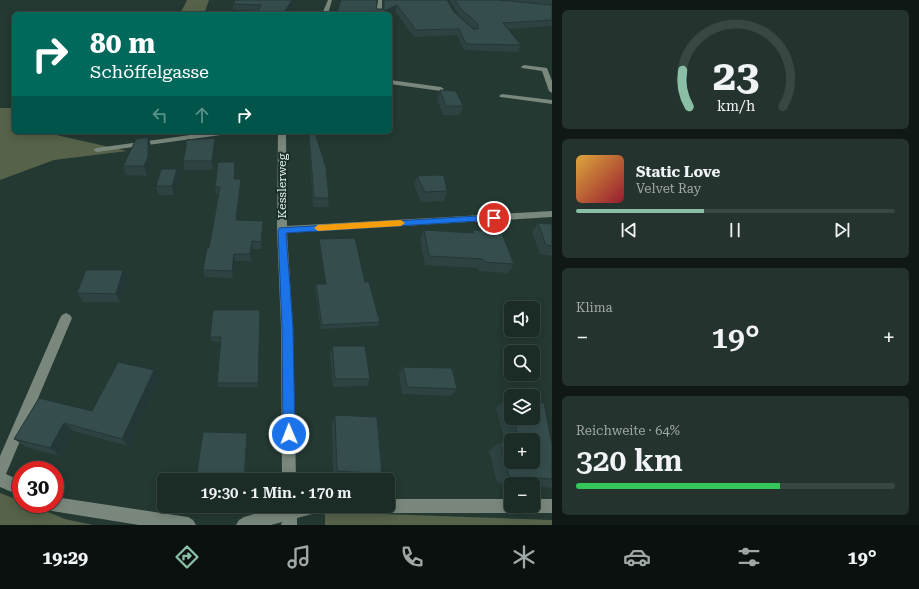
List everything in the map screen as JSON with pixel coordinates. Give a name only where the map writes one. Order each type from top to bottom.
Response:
[{"type":"street","points":[[326,12],[330,0]]},
{"type":"street","points":[[379,12],[380,0]]},
{"type":"street","points":[[524,67],[545,69],[552,91]]},
{"type":"street","points":[[392,82],[441,89]]},
{"type":"street","points":[[502,96],[552,102]]},
{"type":"street","points":[[156,142],[161,134]]},
{"type":"street","points":[[97,150],[214,134]]},
{"type":"street","name":"Kesslerweg","points":[[282,134],[282,230],[288,327],[289,473]]},
{"type":"street","points":[[282,230],[552,214]]},
{"type":"street","points":[[0,472],[66,318]]},
{"type":"street","points":[[0,479],[12,485]]},
{"type":"street","points":[[64,506],[188,525]]},
{"type":"street","points":[[244,525],[316,506],[552,506]]},
{"type":"green space","points":[[187,0],[209,0],[205,12],[181,12]]},
{"type":"green space","points":[[0,108],[12,108],[12,134],[52,134],[127,151],[54,160],[0,180]]},
{"type":"green space","points":[[0,493],[12,498],[12,513],[50,513],[65,519],[93,525],[0,525]]},
{"type":"green space","points":[[325,513],[552,520],[552,525],[325,525]]},
{"type":"building","points":[[235,0],[292,0],[284,12],[257,12],[261,5],[233,4]]},
{"type":"building","points":[[341,0],[377,0],[376,9],[384,9],[384,0],[447,0],[454,12],[473,29],[478,29],[478,24],[460,8],[455,0],[499,0],[552,5],[552,20],[503,23],[521,45],[466,44],[459,29],[416,30],[397,5],[382,12],[337,12]]},
{"type":"building","points":[[440,90],[456,91],[463,106],[446,106]]},
{"type":"building","points":[[309,134],[315,134],[326,167],[329,198],[314,198]]},
{"type":"building","points":[[148,137],[148,157],[144,166],[123,166],[136,139]]},
{"type":"building","points":[[215,138],[212,161],[183,161],[186,140]]},
{"type":"building","points":[[218,162],[235,162],[234,179],[241,179],[236,220],[263,221],[261,242],[252,241],[250,254],[234,254],[232,271],[203,270],[207,248],[209,248],[220,187],[215,187]]},
{"type":"building","points":[[161,169],[177,169],[172,186],[156,186]]},
{"type":"building","points":[[417,176],[444,176],[447,191],[425,192]]},
{"type":"building","points":[[538,223],[552,224],[552,246],[546,245]]},
{"type":"building","points":[[424,230],[474,233],[473,230],[501,231],[514,264],[484,262],[483,259],[429,256]]},
{"type":"building","points":[[355,238],[365,282],[369,282],[380,322],[322,325],[316,284],[326,284],[319,239]]},
{"type":"building","points":[[86,270],[123,270],[116,294],[77,293]]},
{"type":"building","points":[[213,310],[260,310],[258,383],[217,383],[221,337],[210,337]]},
{"type":"building","points":[[332,346],[365,346],[370,379],[335,379]]},
{"type":"building","points":[[118,362],[154,370],[122,439],[64,423],[50,448],[14,439],[39,398],[92,411]]},
{"type":"building","points":[[403,367],[452,368],[457,389],[407,387]]},
{"type":"building","points":[[540,402],[544,403],[552,445],[552,479],[509,476],[507,469],[540,469],[540,433],[517,433],[515,425],[540,425]]},
{"type":"building","points":[[335,415],[377,417],[382,473],[337,471]]},
{"type":"building","points":[[203,432],[247,433],[244,473],[197,473]]},
{"type":"building","points":[[500,442],[504,442],[504,457]]},
{"type":"slow traffic","points":[[318,228],[401,223]]},
{"type":"route","points":[[289,434],[288,327],[282,230],[494,218]]}]
